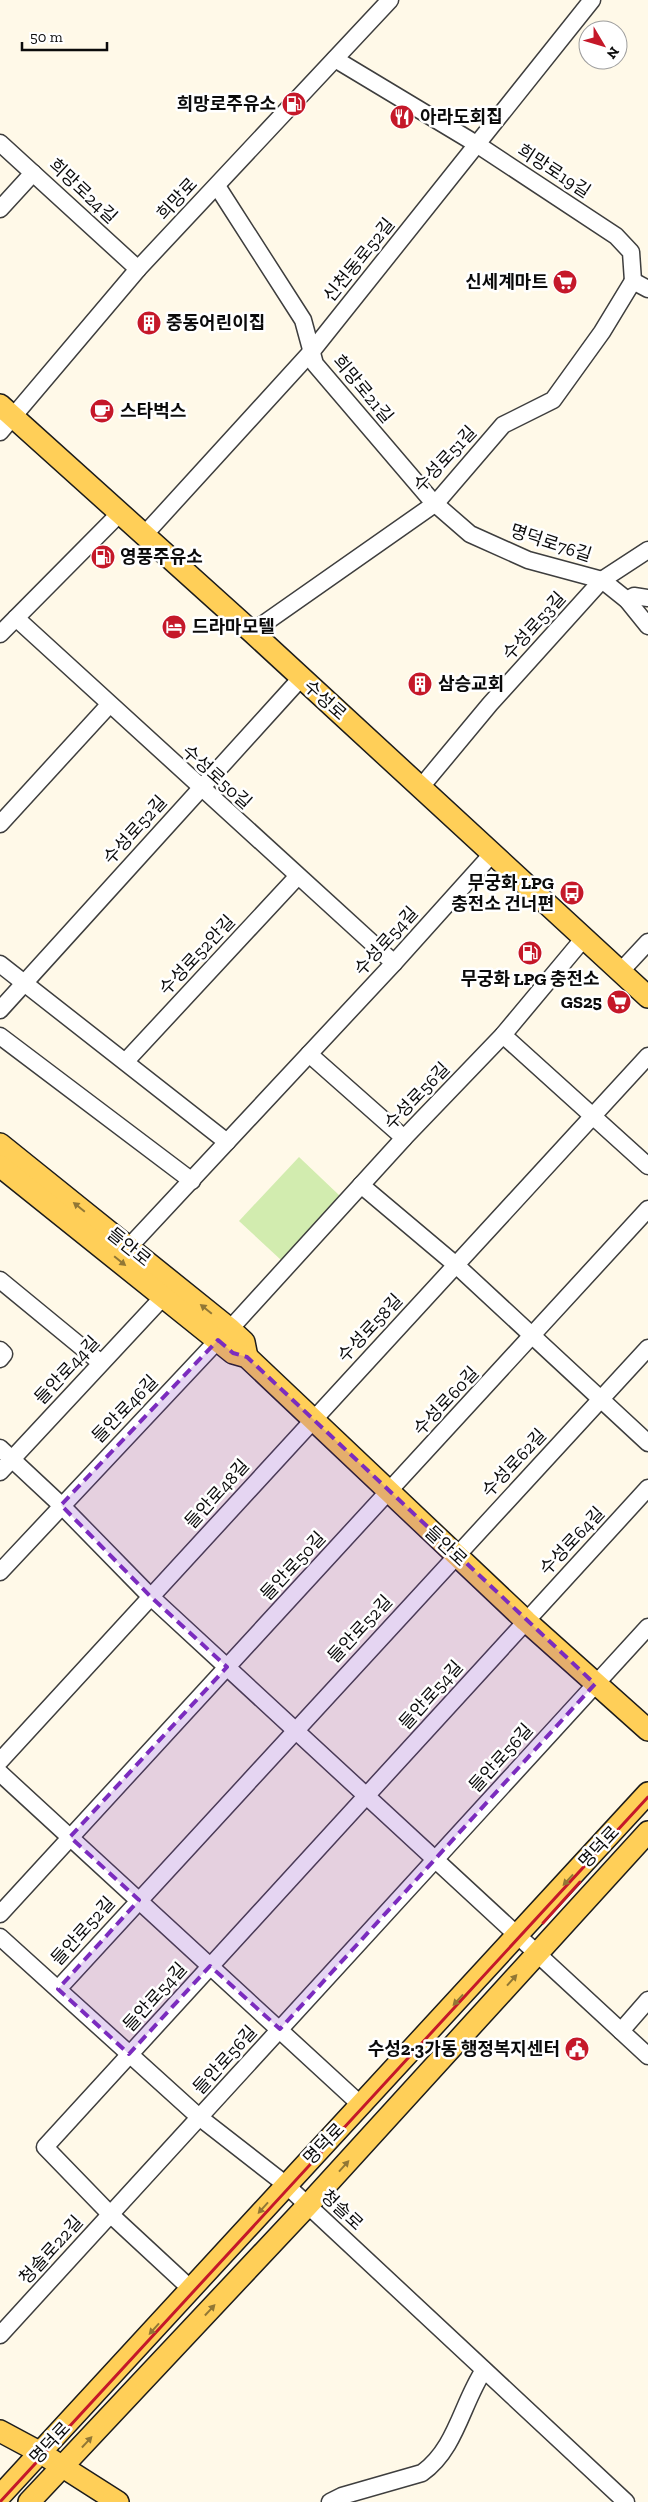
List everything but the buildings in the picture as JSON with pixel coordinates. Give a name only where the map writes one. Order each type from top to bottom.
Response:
[{"type":"main road","name":"수성로","points":[[4,418],[145,534],[648,997]]},
{"type":"main road","name":"들안로","points":[[0,1144],[130,1247],[224,1335]]},
{"type":"main road","name":"들안로","points":[[2,1170],[164,1296],[224,1335],[244,1342],[247,1357],[526,1621],[648,1730]]},
{"type":"main road","name":"명덕로","points":[[0,2496],[285,2184],[361,2105],[648,1793]]},
{"type":"main road","name":"명덕로","points":[[29,2502],[308,2206],[648,1832]]},
{"type":"main road","points":[[0,2431],[42,2452],[118,2502]]},
{"type":"street","name":"신천동로52길","points":[[145,534],[312,352],[592,0]]},
{"type":"street","name":"희망로","points":[[4,418],[138,269],[335,59],[385,2]]},
{"type":"street","name":"희망로19길","points":[[335,59],[478,145],[616,236],[631,252],[633,281]]},
{"type":"street","name":"희망로24길","points":[[0,143],[138,269]]},
{"type":"street","points":[[0,210],[34,173]]},
{"type":"street","name":"희망로21길","points":[[217,186],[303,320],[315,364],[436,503]]},
{"type":"street","points":[[633,281],[648,289]]},
{"type":"street","name":"수성로51길","points":[[252,632],[436,503],[503,425],[553,400],[602,332],[633,281]]},
{"type":"street","name":"명덕로76길","points":[[436,503],[470,534],[528,560],[602,580],[627,600],[648,626]]},
{"type":"street","points":[[0,634],[120,513]]},
{"type":"street","name":"수성로53길","points":[[421,787],[490,704],[602,580],[648,550]]},
{"type":"street","points":[[627,600],[634,596],[648,598]]},
{"type":"street","name":"수성로50길","points":[[16,618],[297,877],[394,963]]},
{"type":"street","name":"수성로52길","points":[[0,1010],[301,678]]},
{"type":"street","points":[[0,824],[109,705]]},
{"type":"street","name":"수성로54길","points":[[130,1247],[394,963],[492,854]]},
{"type":"street","name":"수성로52안길","points":[[126,1061],[297,877]]},
{"type":"street","name":"수성로56길","points":[[224,1335],[404,1138],[503,1035],[584,938]]},
{"type":"street","points":[[620,972],[648,942]]},
{"type":"street","points":[[0,964],[227,1142]]},
{"type":"street","points":[[503,1035],[648,1166]]},
{"type":"street","points":[[0,1036],[192,1181]]},
{"type":"street","points":[[309,1054],[404,1138]]},
{"type":"street","name":"수성로58길","points":[[313,1419],[648,1056]]},
{"type":"street","points":[[361,1185],[456,1265],[648,1443]]},
{"type":"street","name":"수성로60길","points":[[388,1492],[648,1209]]},
{"type":"street","points":[[0,1280],[101,1363]]},
{"type":"street","name":"들안로44길","points":[[0,1472],[6,1453],[101,1363],[164,1296]]},
{"type":"street","name":"들안로46길","points":[[0,1572],[61,1505],[224,1335]]},
{"type":"street","name":"수성로62길","points":[[456,1555],[648,1348]]},
{"type":"street","points":[[0,1350],[4,1354],[0,1359]]},
{"type":"street","name":"들안로48길","points":[[0,1761],[313,1419]]},
{"type":"street","points":[[6,1453],[61,1505],[151,1597],[648,2056]]},
{"type":"street","name":"수성로64길","points":[[526,1621],[648,1488]]},
{"type":"street","name":"들안로50길","points":[[0,1914],[388,1492]]},
{"type":"street","name":"들안로52길","points":[[58,1989],[456,1555]]},
{"type":"street","name":"들안로54길","points":[[110,2214],[45,2147],[526,1621]]},
{"type":"street","name":"들안로56길","points":[[199,2117],[648,1627]]},
{"type":"street","points":[[0,1773],[139,1900]]},
{"type":"street","name":"들안로52길","points":[[139,1900],[210,1966]]},
{"type":"street","name":"청솔로","points":[[0,1937],[199,2117],[285,2184],[626,2502]]},
{"type":"street","name":"들안로54길","points":[[210,1966],[280,2029]]},
{"type":"street","points":[[621,2030],[648,2000]]},
{"type":"street","name":"들안로56길","points":[[280,2029],[361,2105]]},
{"type":"street","name":"청솔로22길","points":[[0,2335],[199,2117]]},
{"type":"street","name":"청솔로22길","points":[[110,2214],[191,2288]]},
{"type":"street","points":[[330,2502],[342,2496],[422,2473],[429,2468],[450,2441],[472,2388],[484,2370]]},
{"type":"highlighted area","points":[[218,1340],[233,1353],[247,1357],[595,1684],[280,2029],[210,1966],[129,2054],[58,1989],[139,1900],[70,1837],[227,1667],[151,1597],[61,1505]]},
{"type":"green space","points":[[299,1157],[340,1196],[281,1260],[239,1221]]},
{"type":"railway","points":[[0,2502],[648,1797]]},
{"type":"railway","points":[[543,1923],[580,1882]]},
{"type":"place","name":"희망로주유소","points":[[294,104]]},
{"type":"place","name":"아라도회집","points":[[402,117]]},
{"type":"place","name":"신세계마트","points":[[565,282]]},
{"type":"place","name":"중동어린이집","points":[[149,323]]},
{"type":"place","name":"스타벅스","points":[[102,411]]},
{"type":"place","name":"영풍주유소","points":[[103,557]]},
{"type":"place","name":"드라마모텔","points":[[174,627]]},
{"type":"place","name":"삼승교회","points":[[420,684]]},
{"type":"place","name":"무궁화 LPG 충전소 건너편","points":[[572,893]]},
{"type":"place","name":"무궁화 LPG 충전소","points":[[530,953]]},
{"type":"place","name":"GS25","points":[[619,1002]]},
{"type":"place","name":"수성2·3가동 행정복지센터","points":[[577,2049]]}]
